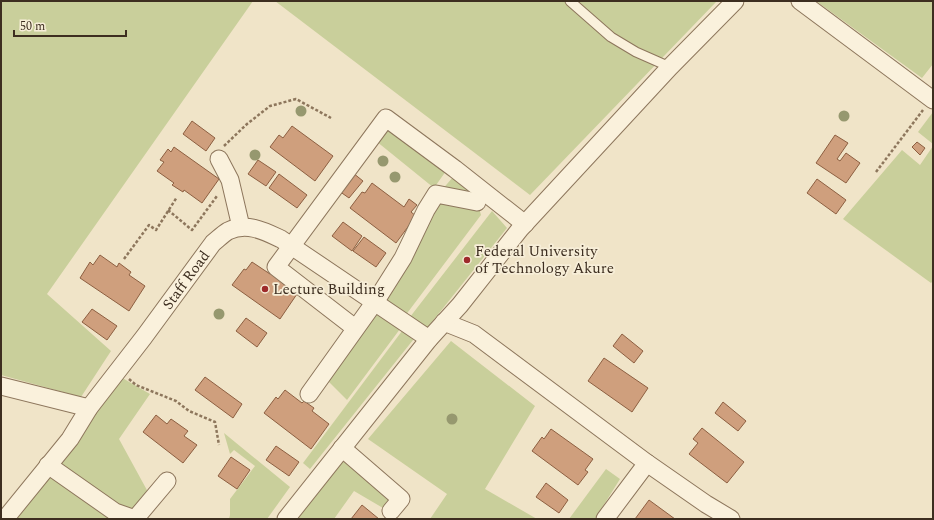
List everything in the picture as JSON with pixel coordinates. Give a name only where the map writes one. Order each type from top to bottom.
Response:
[{"type":"street","points":[[286,519],[429,339],[460,305],[525,224],[670,67],[735,1]]},
{"type":"street","points":[[800,1],[932,99]]},
{"type":"street","points":[[355,328],[276,267],[386,118],[525,224]]},
{"type":"street","points":[[219,159],[230,180],[241,227],[258,228],[282,238],[429,339]]},
{"type":"street","points":[[309,394],[403,258],[426,210],[436,194],[477,202]]},
{"type":"street","name":"Staff Road","points":[[5,519],[70,439],[89,408],[214,243],[227,232],[241,227]]},
{"type":"street","points":[[460,305],[474,334]]},
{"type":"street","points":[[444,322],[474,334],[646,463],[706,504],[731,519]]},
{"type":"street","points":[[1,386],[89,408]]},
{"type":"street","points":[[342,448],[400,499],[391,511]]},
{"type":"street","points":[[605,519],[646,463]]},
{"type":"street","points":[[48,465],[115,512],[135,519],[167,481]]},
{"type":"lane","points":[[570,1],[611,37],[636,52],[670,67]]},
{"type":"path","points":[[876,172],[932,99]]},
{"type":"path","points":[[219,159],[223,148],[247,124],[270,106],[296,100],[331,118]]},
{"type":"path","points":[[168,210],[192,230],[230,180]]},
{"type":"path","points":[[124,259],[149,225],[156,230],[176,197]]},
{"type":"path","points":[[118,370],[136,385],[176,401],[189,411],[215,422],[219,445]]},
{"type":"green space","points":[[1,1],[253,1],[47,294],[111,351],[81,397],[1,375]]},
{"type":"green space","points":[[275,1],[717,1],[530,195]]},
{"type":"green space","points":[[816,1],[933,1],[933,64],[922,78]]},
{"type":"green space","points":[[933,112],[933,144],[918,132]]},
{"type":"green space","points":[[389,127],[446,171],[434,188],[376,141]]},
{"type":"green space","points":[[933,146],[933,281],[931,283],[843,219],[902,150],[920,165]]},
{"type":"green space","points":[[453,177],[479,199],[441,191]]},
{"type":"green space","points":[[439,198],[479,208],[481,215],[405,316],[378,300]]},
{"type":"green space","points":[[492,211],[507,228],[424,332],[410,317]]},
{"type":"green space","points":[[374,305],[403,325],[347,400],[325,378]]},
{"type":"green space","points":[[405,327],[417,335],[310,469],[303,463]]},
{"type":"green space","points":[[451,341],[535,406],[485,489],[537,519],[430,519],[447,494],[368,439]]},
{"type":"green space","points":[[119,376],[150,394],[119,439],[148,492],[139,505],[132,509],[114,506],[55,462]]},
{"type":"green space","points":[[224,433],[290,487],[267,519],[229,519],[230,499],[255,466],[234,450],[230,454]]},
{"type":"green space","points":[[343,454],[391,499],[383,508],[354,491],[334,519],[292,519]]},
{"type":"green space","points":[[606,469],[620,479],[595,519],[569,519]]},
{"type":"green space","points":[[48,474],[111,519],[15,519]]},
{"type":"building","points":[[192,121],[215,138],[206,151],[183,134]]},
{"type":"building","points":[[292,126],[333,156],[315,181],[270,147],[279,135],[283,138]]},
{"type":"building","points":[[835,135],[848,143],[837,159],[840,161],[846,153],[860,163],[846,183],[816,163]]},
{"type":"building","points":[[917,142],[925,148],[920,155],[912,147]]},
{"type":"building","points":[[174,147],[219,179],[202,203],[184,190],[183,192],[172,185],[174,183],[157,171],[164,162],[160,160],[168,149],[171,152]]},
{"type":"building","points":[[258,160],[276,172],[266,186],[248,174]]},
{"type":"building","points":[[353,173],[363,181],[349,198],[339,191]]},
{"type":"building","points":[[279,174],[307,195],[297,208],[269,188]]},
{"type":"building","points":[[817,179],[846,200],[836,214],[807,193]]},
{"type":"building","points":[[372,183],[404,207],[409,199],[417,205],[411,212],[416,216],[396,243],[350,208],[362,192],[365,193]]},
{"type":"building","points":[[343,222],[362,236],[352,251],[332,236]]},
{"type":"building","points":[[364,237],[386,253],[376,267],[353,251]]},
{"type":"building","points":[[100,255],[117,267],[119,263],[131,272],[129,275],[145,286],[129,311],[80,278],[90,262],[93,265]]},
{"type":"building","name":"Lecture Building","points":[[252,262],[270,274],[271,272],[297,294],[280,319],[232,285],[244,269],[246,270]]},
{"type":"building","points":[[92,309],[117,326],[107,340],[82,322]]},
{"type":"building","name":"Lecture Building","points":[[246,318],[267,333],[257,347],[236,331]]},
{"type":"building","points":[[622,334],[643,351],[634,363],[613,346]]},
{"type":"building","points":[[604,358],[648,388],[632,412],[588,381]]},
{"type":"building","points":[[205,377],[242,404],[233,418],[195,390]]},
{"type":"building","points":[[285,390],[302,403],[304,401],[314,408],[312,411],[329,424],[311,449],[264,413],[276,397],[278,399]]},
{"type":"building","points":[[723,402],[746,421],[738,431],[715,413]]},
{"type":"building","points":[[156,415],[167,424],[171,419],[188,431],[184,436],[197,445],[183,463],[143,432]]},
{"type":"building","points":[[702,428],[744,462],[727,483],[689,454],[698,443],[693,439]]},
{"type":"building","points":[[551,429],[593,459],[585,470],[588,472],[578,485],[532,451],[542,437],[544,439]]},
{"type":"building","points":[[276,446],[299,462],[289,476],[266,460]]},
{"type":"building","points":[[231,457],[250,470],[237,489],[218,476]]},
{"type":"building","points":[[546,483],[568,500],[559,513],[536,497]]},
{"type":"building","points":[[649,500],[675,519],[635,519]]},
{"type":"building","points":[[362,505],[379,519],[351,519]]},
{"type":"place","name":"Federal University of Technology Akure","points":[[467,260]]},
{"type":"place","name":"Lecture Building","points":[[265,289]]}]
